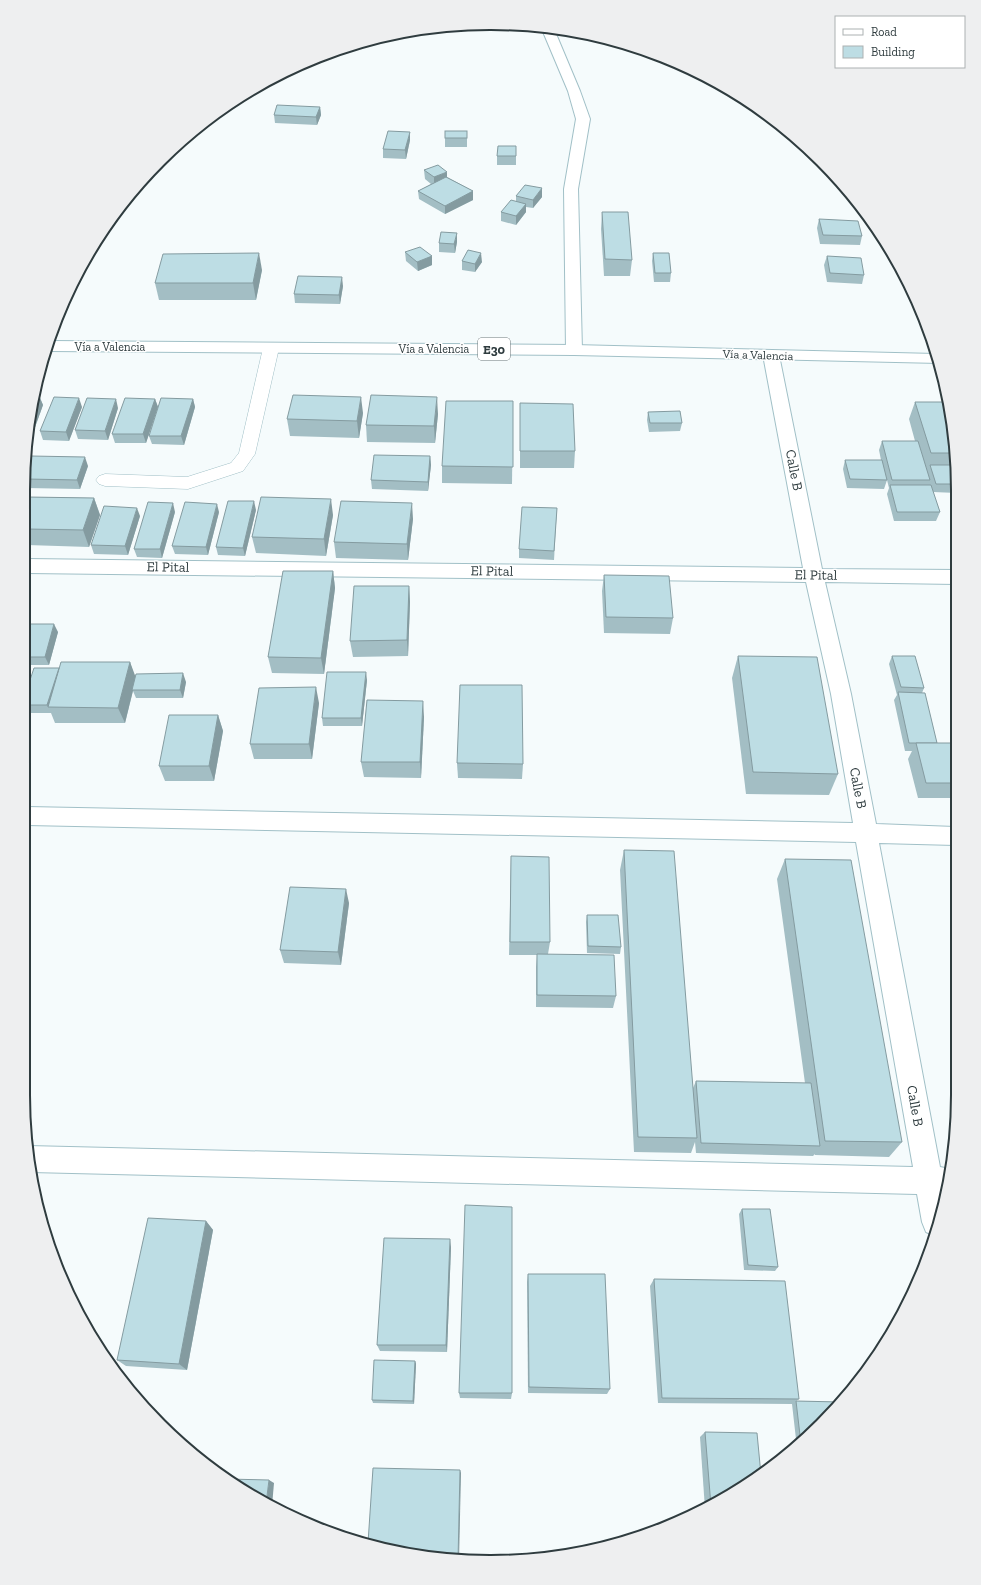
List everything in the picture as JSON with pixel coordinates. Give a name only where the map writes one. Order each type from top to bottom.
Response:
[{"type":"main road","points":[[550,34],[574,91],[583,119],[571,189],[574,350]]},
{"type":"main road","name":"Vía a Valencia","points":[[53,346],[574,350],[932,359]]},
{"type":"main road","name":"Calle B","points":[[771,355],[814,574],[840,694],[866,833],[938,1181],[937,1206]]},
{"type":"main road","name":"El Pital","points":[[30,566],[814,574],[951,577]]},
{"type":"main road","points":[[30,816],[951,836]]},
{"type":"main road","points":[[35,1159],[938,1181]]},
{"type":"lane","points":[[105,480],[188,483],[237,467],[247,454],[270,348]]},
{"type":"building","points":[[277,105],[320,107],[316,117],[274,115]]},
{"type":"building","points":[[388,131],[410,132],[405,150],[383,149]]},
{"type":"building","points":[[445,131],[467,131],[467,138],[445,138]]},
{"type":"building","points":[[498,146],[516,146],[516,156],[497,156]]},
{"type":"building","points":[[438,165],[447,172],[434,177],[424,170]]},
{"type":"building","points":[[446,177],[473,191],[445,206],[418,191]]},
{"type":"building","points":[[525,185],[542,188],[533,200],[516,196]]},
{"type":"building","points":[[511,200],[526,204],[516,216],[501,212]]},
{"type":"building","points":[[602,212],[628,212],[632,260],[605,259]]},
{"type":"building","points":[[819,219],[858,221],[862,236],[823,235]]},
{"type":"building","points":[[441,232],[457,233],[454,244],[439,243]]},
{"type":"building","points":[[420,247],[432,256],[417,262],[405,252]]},
{"type":"building","points":[[468,250],[481,253],[475,264],[462,261]]},
{"type":"building","points":[[259,253],[253,283],[155,283],[163,254]]},
{"type":"building","points":[[653,253],[669,253],[671,273],[655,273]]},
{"type":"building","points":[[827,256],[861,258],[864,275],[830,273]]},
{"type":"building","points":[[298,276],[342,277],[339,295],[294,294]]},
{"type":"building","points":[[293,395],[361,397],[357,421],[287,419]]},
{"type":"building","points":[[371,395],[437,397],[434,426],[366,425]]},
{"type":"building","points":[[54,397],[79,398],[66,432],[40,431]]},
{"type":"building","points":[[87,398],[116,399],[105,431],[75,430]]},
{"type":"building","points":[[125,398],[155,399],[143,434],[112,434]]},
{"type":"building","points":[[161,398],[193,399],[181,436],[149,436]]},
{"type":"building","points":[[446,401],[513,401],[513,467],[442,466]]},
{"type":"building","points":[[915,402],[942,402],[949,453],[931,453]]},
{"type":"building","points":[[520,403],[573,404],[575,451],[520,451]]},
{"type":"building","points":[[680,411],[682,423],[650,423],[648,412]]},
{"type":"building","points":[[882,441],[918,441],[930,480],[892,480]]},
{"type":"building","points":[[374,455],[430,456],[428,482],[371,480]]},
{"type":"building","points":[[31,456],[85,457],[77,480],[30,479]]},
{"type":"building","points":[[845,460],[882,460],[887,480],[850,479]]},
{"type":"building","points":[[930,465],[950,465],[951,484],[936,484]]},
{"type":"building","points":[[890,485],[931,485],[940,512],[897,512]]},
{"type":"building","points":[[30,497],[94,498],[83,530],[30,529]]},
{"type":"building","points":[[261,497],[331,499],[324,539],[252,537]]},
{"type":"building","points":[[228,501],[254,501],[243,548],[216,547]]},
{"type":"building","points":[[341,501],[412,503],[407,544],[334,542]]},
{"type":"building","points":[[148,502],[173,503],[160,549],[134,549]]},
{"type":"building","points":[[185,502],[217,504],[206,547],[172,546]]},
{"type":"building","points":[[104,506],[137,508],[125,546],[91,545]]},
{"type":"building","points":[[522,507],[557,508],[554,551],[519,549]]},
{"type":"building","points":[[283,571],[333,571],[321,658],[268,657]]},
{"type":"building","points":[[604,575],[669,576],[673,618],[606,617]]},
{"type":"building","points":[[354,586],[409,586],[407,640],[350,641]]},
{"type":"building","points":[[30,624],[54,624],[45,657],[30,657]]},
{"type":"building","points":[[738,656],[817,657],[838,774],[753,772]]},
{"type":"building","points":[[892,656],[915,656],[924,688],[901,687]]},
{"type":"building","points":[[61,662],[130,662],[118,708],[48,707]]},
{"type":"building","points":[[34,668],[59,668],[47,705],[30,705],[30,680]]},
{"type":"building","points":[[327,672],[366,672],[361,718],[322,718]]},
{"type":"building","points":[[183,673],[180,690],[132,690],[136,674]]},
{"type":"building","points":[[460,685],[522,685],[523,764],[457,763]]},
{"type":"building","points":[[316,687],[309,744],[250,744],[259,688]]},
{"type":"building","points":[[898,692],[925,693],[937,743],[909,743]]},
{"type":"building","points":[[367,700],[423,701],[420,762],[361,762]]},
{"type":"building","points":[[169,715],[218,715],[209,766],[159,766]]},
{"type":"building","points":[[916,743],[951,743],[951,783],[926,783]]},
{"type":"building","points":[[624,850],[674,851],[697,1138],[638,1137]]},
{"type":"building","points":[[511,856],[549,857],[550,942],[510,942]]},
{"type":"building","points":[[785,859],[851,860],[902,1142],[825,1141]]},
{"type":"building","points":[[290,887],[346,889],[338,952],[280,950]]},
{"type":"building","points":[[587,915],[618,915],[621,947],[588,946]]},
{"type":"building","points":[[537,954],[614,955],[616,996],[537,995]]},
{"type":"building","points":[[696,1081],[811,1083],[820,1146],[701,1143]]},
{"type":"building","points":[[465,1205],[512,1207],[512,1393],[459,1393]]},
{"type":"building","points":[[742,1209],[770,1209],[778,1267],[748,1265]]},
{"type":"building","points":[[148,1218],[206,1221],[179,1364],[117,1360]]},
{"type":"building","points":[[384,1238],[450,1239],[446,1345],[377,1345]]},
{"type":"building","points":[[528,1274],[605,1274],[610,1389],[529,1387]]},
{"type":"building","points":[[654,1279],[785,1281],[799,1399],[662,1398]]},
{"type":"building","points":[[374,1360],[415,1361],[413,1401],[372,1400]]},
{"type":"building","points":[[796,1401],[833,1402],[816,1420],[800,1435]]},
{"type":"building","points":[[705,1432],[757,1433],[760,1467],[710,1499]]},
{"type":"building","points":[[373,1468],[460,1470],[458,1554],[401,1546],[368,1538]]},
{"type":"building","points":[[239,1479],[269,1480],[267,1497]]}]
